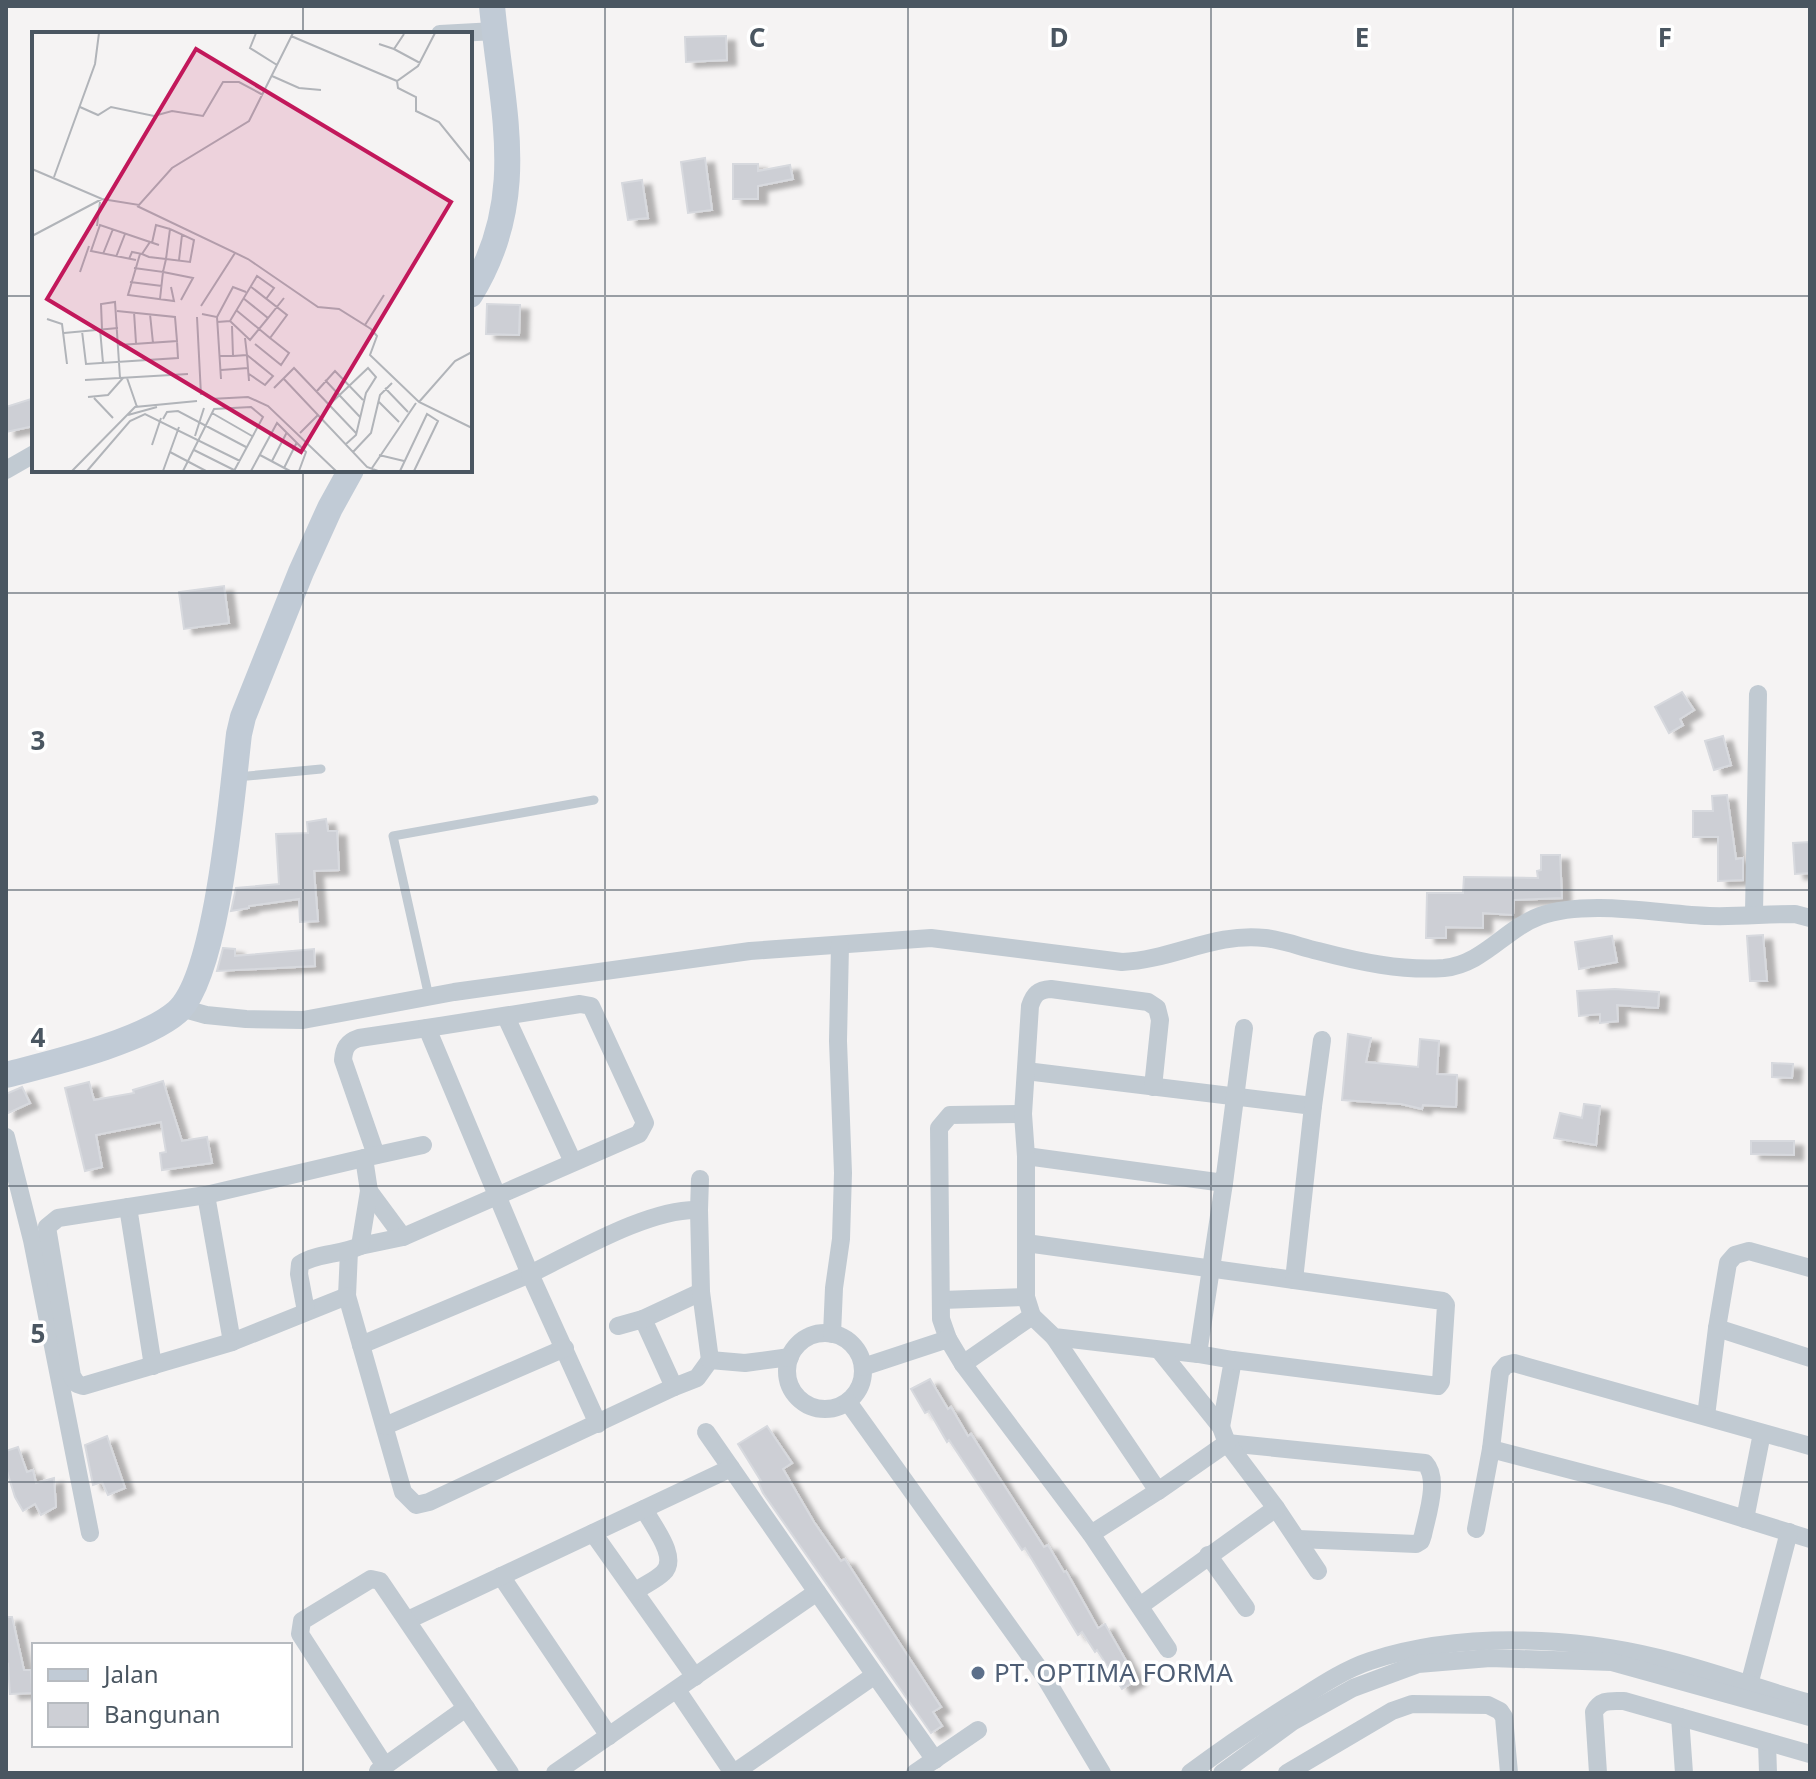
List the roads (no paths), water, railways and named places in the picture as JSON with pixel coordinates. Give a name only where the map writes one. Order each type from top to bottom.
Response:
[{"type":"street","points":[[447,32],[494,18],[507,135],[507,191],[489,259],[472,291]]},
{"type":"street","points":[[6,470],[32,455]]},
{"type":"street","points":[[6,1075],[119,1040],[158,1023],[181,1008],[193,988],[221,883],[239,734],[246,709],[301,572],[350,472]]},
{"type":"street","points":[[1754,913],[1758,694]]},
{"type":"street","points":[[181,1008],[206,1015],[289,1021],[430,997],[750,951],[931,938],[1122,962],[1144,961],[1222,938],[1267,938],[1341,957],[1406,969],[1448,967],[1474,959],[1540,916],[1563,911],[1640,909],[1713,916],[1795,914],[1810,918]]},
{"type":"street","points":[[832,1334],[841,1239],[843,1173],[838,1041],[840,945]]},
{"type":"street","points":[[1153,1087],[1160,1020],[1157,1008],[1148,1002],[1051,989],[1034,995],[1030,1006],[1023,1114],[1026,1297],[1032,1316],[1054,1337],[1158,1491]]},
{"type":"street","points":[[306,1311],[299,1274],[300,1264],[309,1259],[354,1249],[403,1237],[648,1132],[591,1006],[580,1004],[359,1038],[344,1049],[343,1060],[370,1156],[369,1191],[354,1249],[347,1296],[403,1492],[416,1505],[429,1502],[697,1378],[710,1360],[701,1292],[700,1179]]},
{"type":"street","points":[[506,1017],[573,1162]]},
{"type":"street","points":[[427,1028],[530,1274],[598,1424]]},
{"type":"street","points":[[1198,1354],[1244,1028]]},
{"type":"street","points":[[1294,1280],[1322,1040]]},
{"type":"street","points":[[1026,1071],[1313,1106]]},
{"type":"street","points":[[1023,1114],[950,1115],[939,1128],[941,1319],[948,1339],[963,1364],[1091,1534],[1168,1649]]},
{"type":"street","points":[[6,1137],[32,1240],[90,1533]]},
{"type":"street","points":[[347,1296],[232,1342],[83,1386],[74,1380],[46,1232],[50,1222],[58,1218],[206,1195],[423,1145]]},
{"type":"street","points":[[1026,1156],[1224,1183]]},
{"type":"street","points":[[369,1191],[403,1237]]},
{"type":"street","points":[[206,1195],[232,1342]]},
{"type":"street","points":[[128,1207],[153,1366]]},
{"type":"street","points":[[361,1345],[530,1274],[604,1238],[667,1213],[699,1210]]},
{"type":"street","points":[[1026,1243],[1443,1301],[1446,1305],[1441,1382],[1433,1388],[1054,1337]]},
{"type":"street","points":[[1706,1416],[1728,1263],[1735,1255],[1749,1251],[1810,1268]]},
{"type":"street","points":[[618,1326],[643,1319],[701,1292]]},
{"type":"street","points":[[942,1300],[1026,1297]]},
{"type":"street","points":[[963,1364],[1032,1316]]},
{"type":"street","points":[[643,1319],[674,1387]]},
{"type":"street","points":[[1717,1328],[1810,1358]]},
{"type":"street","points":[[816,1334],[832,1334],[845,1339],[854,1347],[863,1367],[860,1387],[848,1402],[829,1409],[818,1409],[798,1399],[787,1379],[790,1357],[794,1349],[816,1334]]},
{"type":"street","points":[[863,1367],[948,1339]]},
{"type":"street","points":[[385,1426],[565,1348]]},
{"type":"street","points":[[1160,1351],[1224,1435],[1318,1571]]},
{"type":"street","points":[[710,1360],[745,1363],[790,1357]]},
{"type":"street","points":[[1091,1534],[1158,1491],[1224,1435],[1233,1360]]},
{"type":"street","points":[[1476,1529],[1491,1449],[1500,1372],[1506,1365],[1514,1363],[1810,1446]]},
{"type":"street","points":[[848,1402],[1043,1674],[1102,1773]]},
{"type":"street","points":[[706,1432],[935,1760]]},
{"type":"street","points":[[1745,1519],[1762,1433]]},
{"type":"street","points":[[1224,1435],[1425,1463],[1430,1469],[1432,1482],[1423,1535],[1416,1544],[1298,1539]]},
{"type":"street","points":[[1491,1449],[1671,1496],[1810,1539]]},
{"type":"street","points":[[408,1620],[731,1468]]},
{"type":"street","points":[[1140,1606],[1276,1508]]},
{"type":"street","points":[[636,1591],[665,1572],[670,1564],[669,1555],[644,1509]]},
{"type":"street","points":[[1749,1685],[1789,1532]]},
{"type":"street","points":[[593,1533],[695,1677]]},
{"type":"street","points":[[1208,1555],[1246,1608]]},
{"type":"street","points":[[501,1576],[609,1736]]},
{"type":"street","points":[[466,1708],[378,1771],[302,1641],[299,1627],[302,1621],[371,1579],[380,1581],[408,1620],[510,1773]]},
{"type":"street","points":[[555,1773],[817,1592]]},
{"type":"street","points":[[1190,1773],[1266,1719],[1326,1682],[1367,1662],[1413,1649],[1500,1642],[1581,1643],[1658,1658],[1810,1703]]},
{"type":"street","points":[[1222,1773],[1292,1722],[1353,1688],[1418,1664],[1490,1658],[1612,1662],[1810,1717]]},
{"type":"street","points":[[677,1690],[733,1773],[875,1675]]},
{"type":"street","points":[[1598,1773],[1594,1712],[1598,1704],[1607,1701],[1624,1701],[1810,1754]]},
{"type":"street","points":[[1287,1773],[1380,1718],[1412,1704],[1488,1705],[1500,1711],[1504,1717],[1509,1773]]},
{"type":"street","points":[[1680,1717],[1684,1773]]},
{"type":"street","points":[[915,1773],[978,1730]]},
{"type":"street","points":[[1767,1742],[1768,1773]]},
{"type":"lane","points":[[234,777],[321,769]]},
{"type":"lane","points":[[430,997],[393,836],[594,800]]},
{"type":"place","name":"PT. OPTIMA FORMA","points":[[978,1673]]}]
